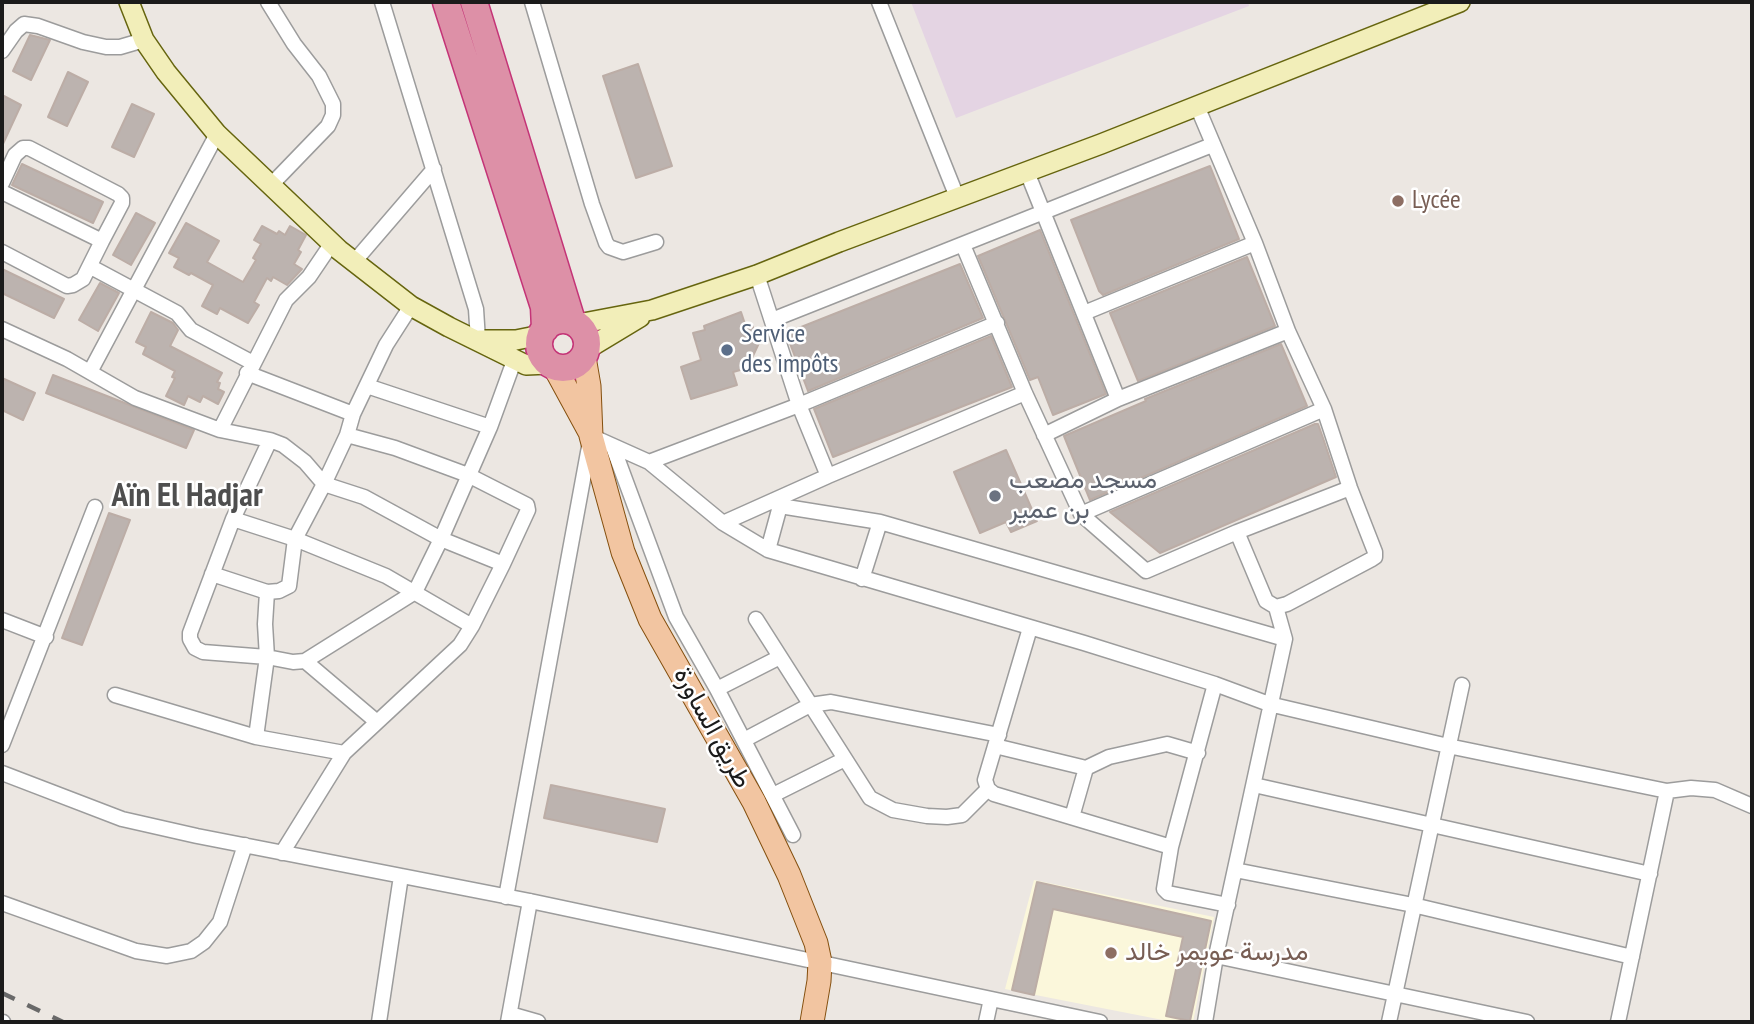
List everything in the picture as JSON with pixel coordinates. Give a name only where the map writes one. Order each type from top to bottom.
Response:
[{"type":"highway","points":[[446,2],[544,307],[540,351],[552,365],[567,368],[580,362],[586,353],[586,335],[575,323],[474,2]]},
{"type":"highway","points":[[543,332],[557,321],[575,323]]},
{"type":"main road","points":[[129,2],[144,40],[166,72],[217,134],[332,243],[411,306],[514,360],[526,365],[552,365],[591,436]]},
{"type":"main road","points":[[575,323],[652,310],[757,275],[1460,2]]},
{"type":"main road","points":[[591,436],[586,353],[652,310]]},
{"type":"main road","points":[[478,340],[516,340],[543,332]]},
{"type":"main road","name":"طريق الساورة","points":[[591,436],[623,552],[650,619],[754,802],[789,874],[816,943],[820,962],[812,1022]]},
{"type":"street","points":[[268,2],[294,44],[319,76],[333,104],[333,115],[328,126],[271,185]]},
{"type":"street","points":[[382,2],[476,309],[478,340]]},
{"type":"street","points":[[531,2],[606,243],[609,247],[623,252],[656,242]]},
{"type":"street","points":[[879,2],[957,197]]},
{"type":"street","points":[[3,47],[24,24],[106,47],[120,47],[144,40]]},
{"type":"street","points":[[1196,106],[1255,243],[1287,331],[1324,409],[1376,557],[1287,604],[1276,607]]},
{"type":"street","points":[[90,372],[217,134]]},
{"type":"street","points":[[772,320],[1212,145]]},
{"type":"street","points":[[2,183],[15,155],[23,148],[29,148],[122,197],[91,267],[83,279],[73,285],[67,286],[2,251]]},
{"type":"street","points":[[354,262],[434,169]]},
{"type":"street","points":[[1027,172],[1118,399]]},
{"type":"street","points":[[2,192],[102,240]]},
{"type":"street","points":[[220,430],[286,300],[309,277],[332,243]]},
{"type":"street","points":[[1084,313],[1255,243]]},
{"type":"street","points":[[963,245],[1025,393],[1081,514],[1146,570],[1350,488]]},
{"type":"street","points":[[91,267],[177,313],[191,330],[250,368],[353,414]]},
{"type":"street","points":[[757,275],[799,405],[828,476]]},
{"type":"street","points":[[212,574],[267,592],[279,591],[289,586],[295,539],[347,435],[353,414],[386,345],[411,306]]},
{"type":"street","points":[[649,462],[799,405],[997,323]]},
{"type":"street","points":[[2,329],[90,372],[135,398],[220,430],[283,445],[305,462],[324,484],[364,497],[441,538],[503,564]]},
{"type":"street","points":[[1044,435],[1118,399],[1287,331]]},
{"type":"street","points":[[270,440],[233,519],[190,633],[191,643],[203,652],[268,657],[293,663],[305,661],[415,592],[490,427],[514,360]]},
{"type":"street","points":[[367,386],[490,427]]},
{"type":"street","points":[[723,523],[776,503],[828,476],[1025,393]]},
{"type":"street","points":[[1081,514],[1324,409]]},
{"type":"street","points":[[282,853],[344,753],[460,645],[503,564],[528,507],[468,475],[395,448],[347,435]]},
{"type":"street","points":[[506,897],[591,436],[649,462],[723,523],[768,550],[1215,684],[1269,704],[1448,746],[1667,791],[1691,788],[1715,790],[1752,806]]},
{"type":"street","points":[[613,447],[676,617],[793,835]]},
{"type":"street","points":[[776,503],[880,522],[1285,639]]},
{"type":"street","points":[[768,550],[776,503]]},
{"type":"street","points":[[2,745],[95,507]]},
{"type":"street","points":[[233,519],[295,539],[386,576],[472,626]]},
{"type":"street","points":[[862,579],[880,522]]},
{"type":"street","points":[[1205,1022],[1216,956],[1285,639],[1276,607],[1266,601],[1237,532]]},
{"type":"street","points":[[256,737],[268,657],[265,624],[267,592]]},
{"type":"street","points":[[756,619],[870,798],[893,810],[927,816],[962,815],[988,789]]},
{"type":"street","points":[[2,620],[46,638]]},
{"type":"street","points":[[1030,628],[985,780],[988,789],[994,794],[1171,847]]},
{"type":"street","points":[[717,689],[780,657]]},
{"type":"street","points":[[305,661],[377,722]]},
{"type":"street","points":[[1215,684],[1171,847],[1164,889],[1168,893],[1227,905]]},
{"type":"street","points":[[1389,1022],[1462,685]]},
{"type":"street","points":[[115,695],[256,737],[344,753]]},
{"type":"street","points":[[744,740],[810,705],[831,702],[997,740],[1086,768],[1109,757],[1167,744],[1198,753]]},
{"type":"street","points":[[773,795],[845,759]]},
{"type":"street","points":[[1072,817],[1086,768]]},
{"type":"street","points":[[2,773],[122,819],[820,962],[991,999],[1040,1016],[1100,1022]]},
{"type":"street","points":[[1254,785],[1650,874]]},
{"type":"street","points":[[1618,1022],[1667,791]]},
{"type":"street","points":[[2,904],[136,951],[167,956],[191,951],[204,942],[220,922],[245,845]]},
{"type":"street","points":[[1235,870],[1413,905],[1632,957]]},
{"type":"street","points":[[379,1022],[401,876]]},
{"type":"street","points":[[530,901],[509,1018],[538,1022]]},
{"type":"street","points":[[1216,956],[1527,1022]]},
{"type":"street","points":[[986,1022],[991,999]]},
{"type":"shaded area","points":[[911,2],[1248,2],[1249,6],[956,118]]},
{"type":"shaded area","name":"مدرسة عويمر خالد","points":[[1034,880],[1214,917],[1193,1022],[1173,1022],[1005,989]]},
{"type":"building","points":[[30,35],[50,40],[31,80],[13,71]]},
{"type":"building","points":[[638,64],[672,166],[636,178],[603,76]]},
{"type":"building","points":[[68,72],[88,82],[67,126],[48,117]]},
{"type":"building","points":[[2,95],[21,105],[2,146]]},
{"type":"building","points":[[132,104],[154,114],[134,157],[112,147]]},
{"type":"building","points":[[22,164],[103,202],[93,223],[12,185]]},
{"type":"building","points":[[1210,166],[1239,239],[1103,295],[1099,291],[1071,220]]},
{"type":"building","points":[[136,213],[155,223],[131,265],[113,255]]},
{"type":"building","points":[[186,223],[219,241],[207,262],[243,282],[256,260],[253,258],[261,244],[254,240],[262,226],[285,235],[290,226],[306,235],[294,264],[302,269],[287,285],[273,277],[271,281],[267,278],[254,302],[259,305],[248,323],[220,308],[217,314],[202,306],[213,285],[174,267],[179,258],[169,253]]},
{"type":"building","points":[[1040,230],[1106,394],[1053,415],[1038,377],[1030,380],[978,256]]},
{"type":"building","points":[[1247,257],[1275,326],[1138,381],[1110,313]]},
{"type":"building","points":[[960,264],[983,318],[808,391],[786,333]]},
{"type":"building","points":[[2,269],[64,299],[54,318],[2,293]]},
{"type":"building","points":[[100,283],[119,293],[98,331],[79,320]]},
{"type":"building","points":[[151,312],[173,323],[178,330],[170,346],[222,373],[217,382],[220,383],[218,389],[224,392],[218,404],[203,396],[200,402],[188,396],[184,405],[166,396],[175,378],[172,377],[175,371],[143,354],[146,347],[136,342]]},
{"type":"building","name":"Service des impôts","points":[[741,312],[746,327],[752,325],[759,343],[752,358],[742,361],[744,369],[733,372],[737,385],[691,399],[681,367],[701,360],[693,333]]},
{"type":"building","points":[[991,336],[1012,387],[833,457],[814,409]]},
{"type":"building","points":[[1281,344],[1307,406],[1090,500],[1064,436],[1146,401],[1145,399]]},
{"type":"building","points":[[53,375],[194,430],[186,448],[46,393]]},
{"type":"building","points":[[2,378],[35,393],[23,420],[2,410]]},
{"type":"building","points":[[1318,424],[1336,477],[1160,553],[1110,512]]},
{"type":"building","name":"مسجد مصعب بن عمير","points":[[1006,450],[1037,521],[1011,532],[1006,522],[980,533],[954,472]]},
{"type":"building","points":[[109,513],[130,520],[82,645],[62,638]]},
{"type":"building","points":[[551,785],[665,809],[657,842],[544,818]]},
{"type":"building","points":[[1037,882],[1211,921],[1190,1021],[1166,1016],[1183,937],[1053,909],[1034,995],[1012,990]]},
{"type":"railway","points":[[2,993],[63,1022]]},
{"type":"place","name":"Lycée","points":[[1398,201]]},
{"type":"place","name":"Service des impôts","points":[[727,350]]},
{"type":"place","name":"مسجد مصعب بن عمير","points":[[995,496]]},
{"type":"place","name":"مدرسة عويمر خالد","points":[[1111,953]]},
{"type":"district","name":"Aïn El Hadjar","points":[[187,497]]}]
